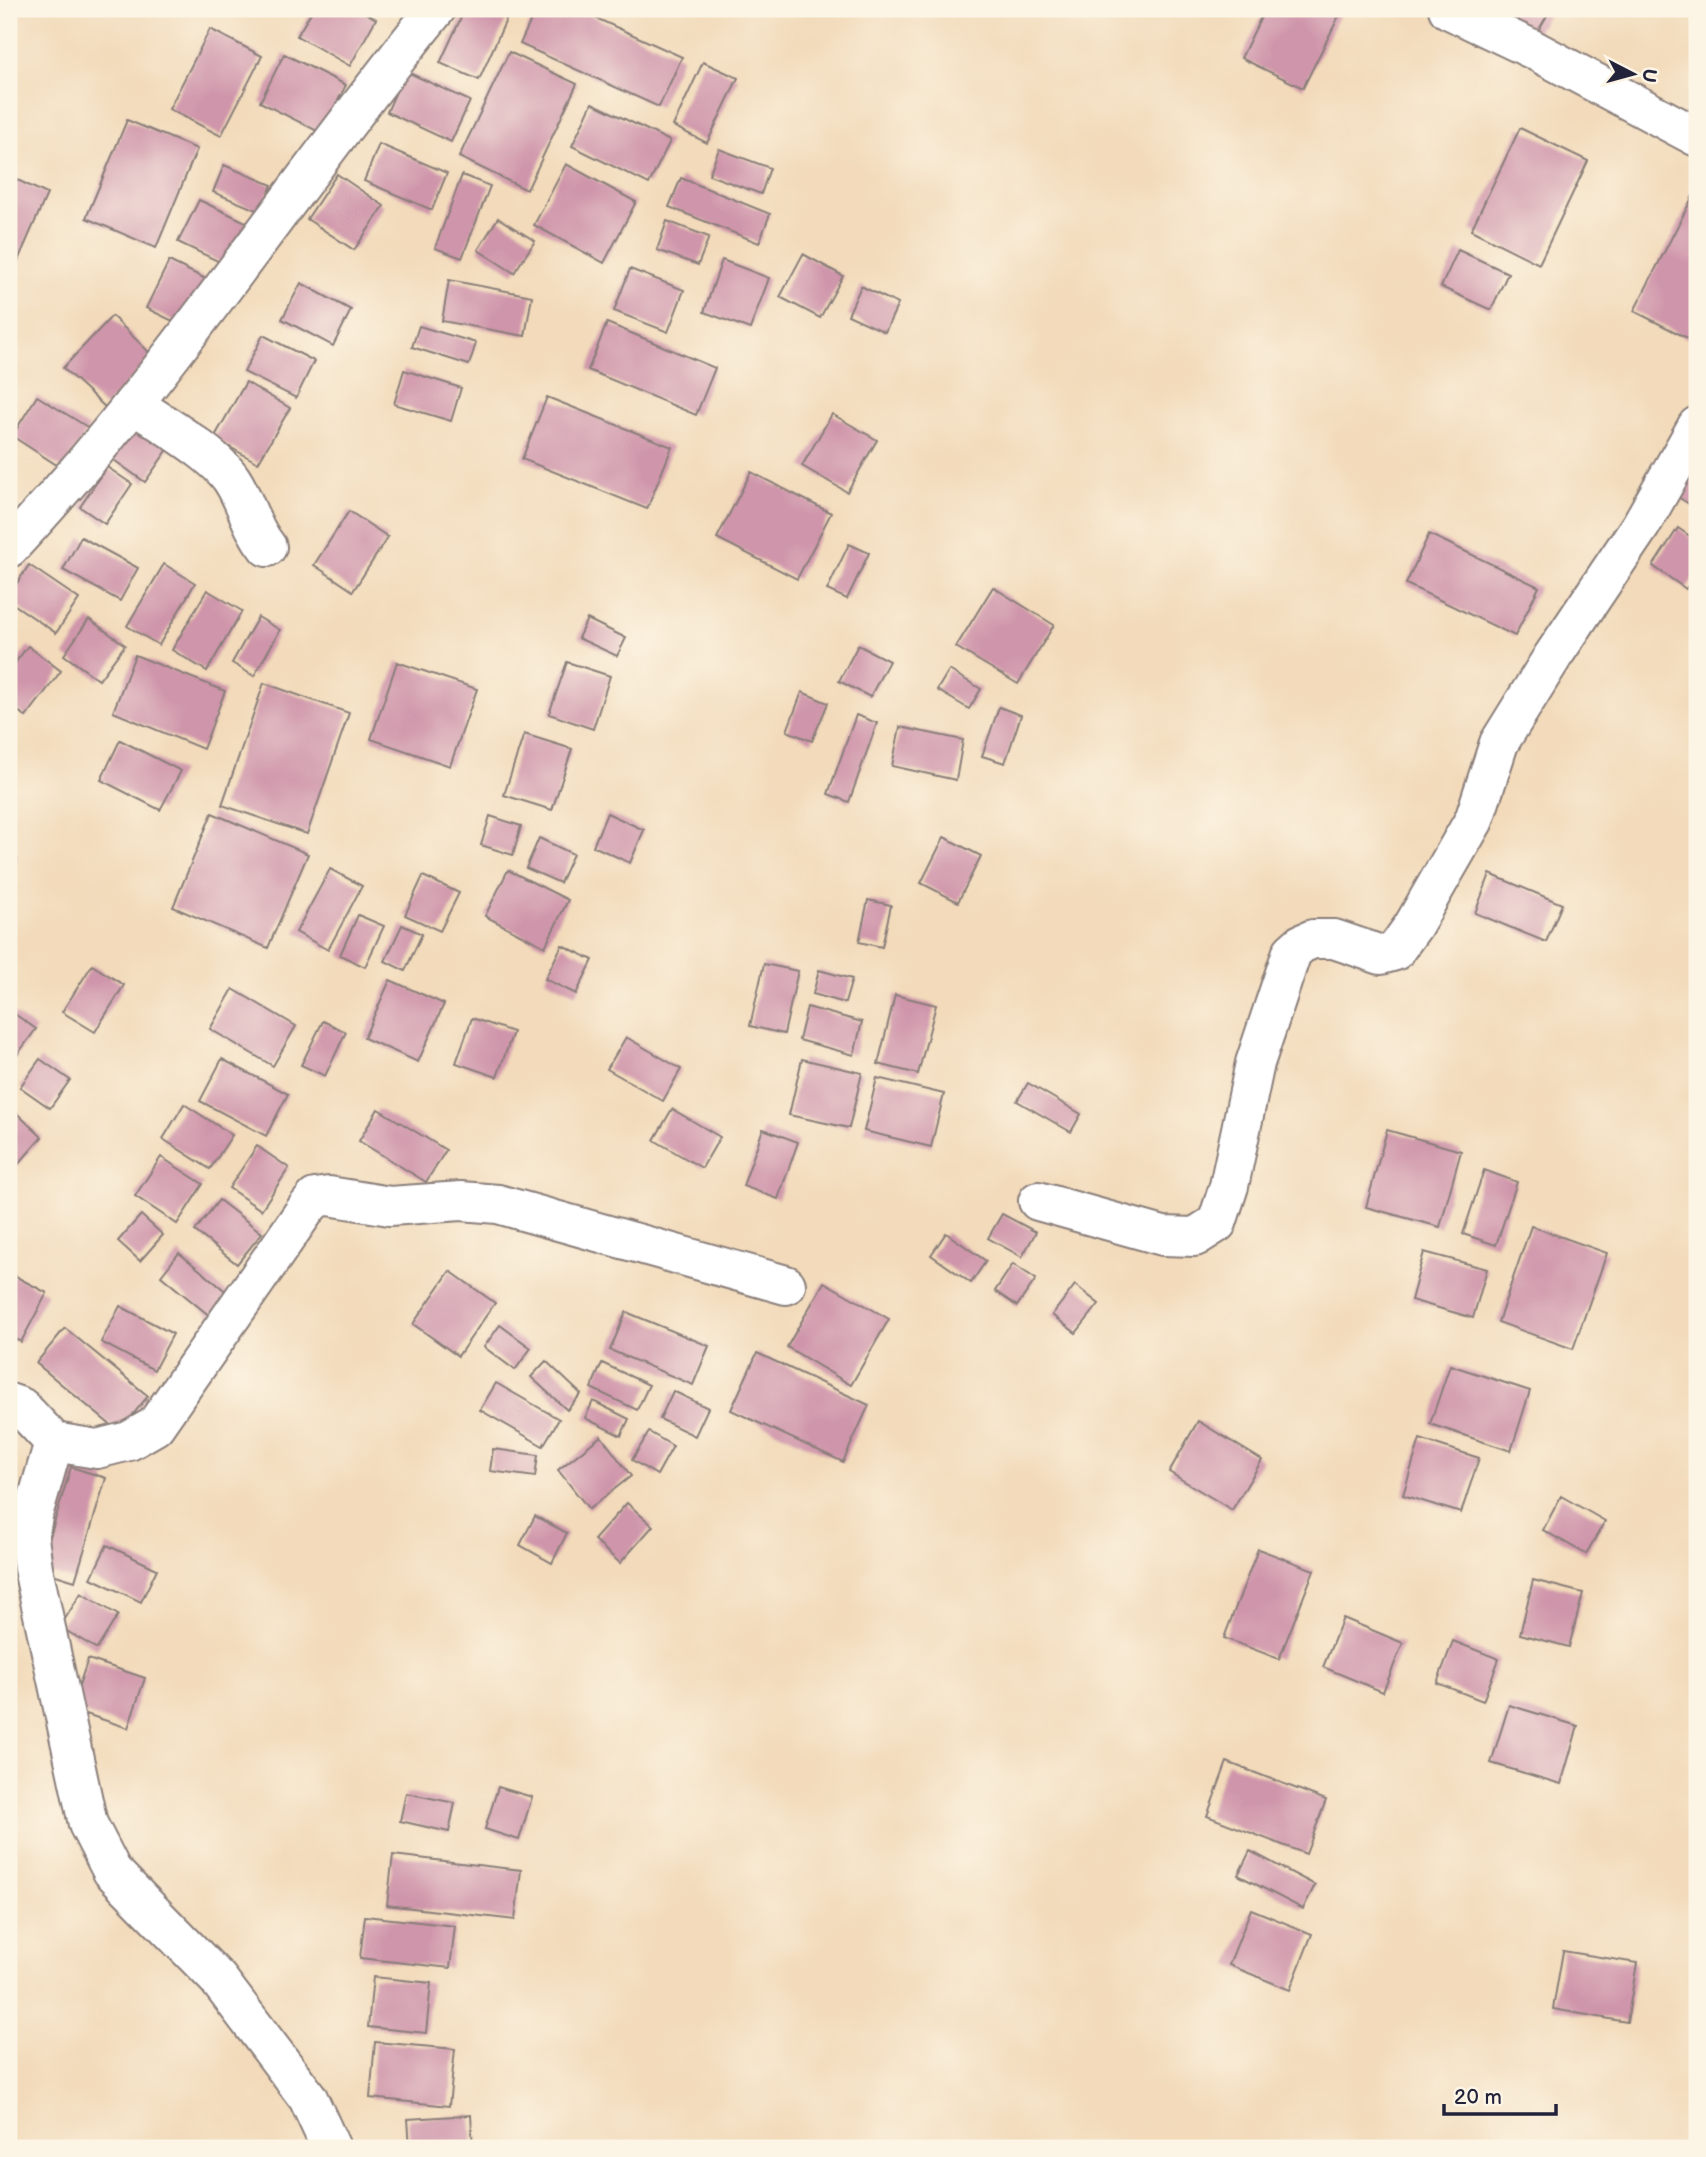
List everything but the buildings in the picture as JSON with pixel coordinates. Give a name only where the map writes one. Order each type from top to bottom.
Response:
[{"type":"street","points":[[9,548],[133,404],[243,263],[391,64],[436,9]]},
{"type":"street","points":[[1448,9],[1543,55],[1697,137]]},
{"type":"street","points":[[133,404],[219,464],[232,481],[256,533],[267,547]]},
{"type":"street","points":[[1038,1201],[1163,1236],[1195,1237],[1217,1223],[1229,1186],[1255,1062],[1293,952],[1301,944],[1313,939],[1334,939],[1381,955],[1395,951],[1413,926],[1474,820],[1499,743],[1553,656],[1641,525],[1697,426]]},
{"type":"street","points":[[9,1403],[22,1407],[54,1442],[97,1449],[129,1441],[155,1426],[316,1198],[330,1196],[390,1206],[461,1201],[498,1204],[786,1285]]},
{"type":"street","points":[[54,1442],[29,1538],[35,1579],[88,1824],[113,1871],[218,1979],[308,2098],[331,2148]]}]
